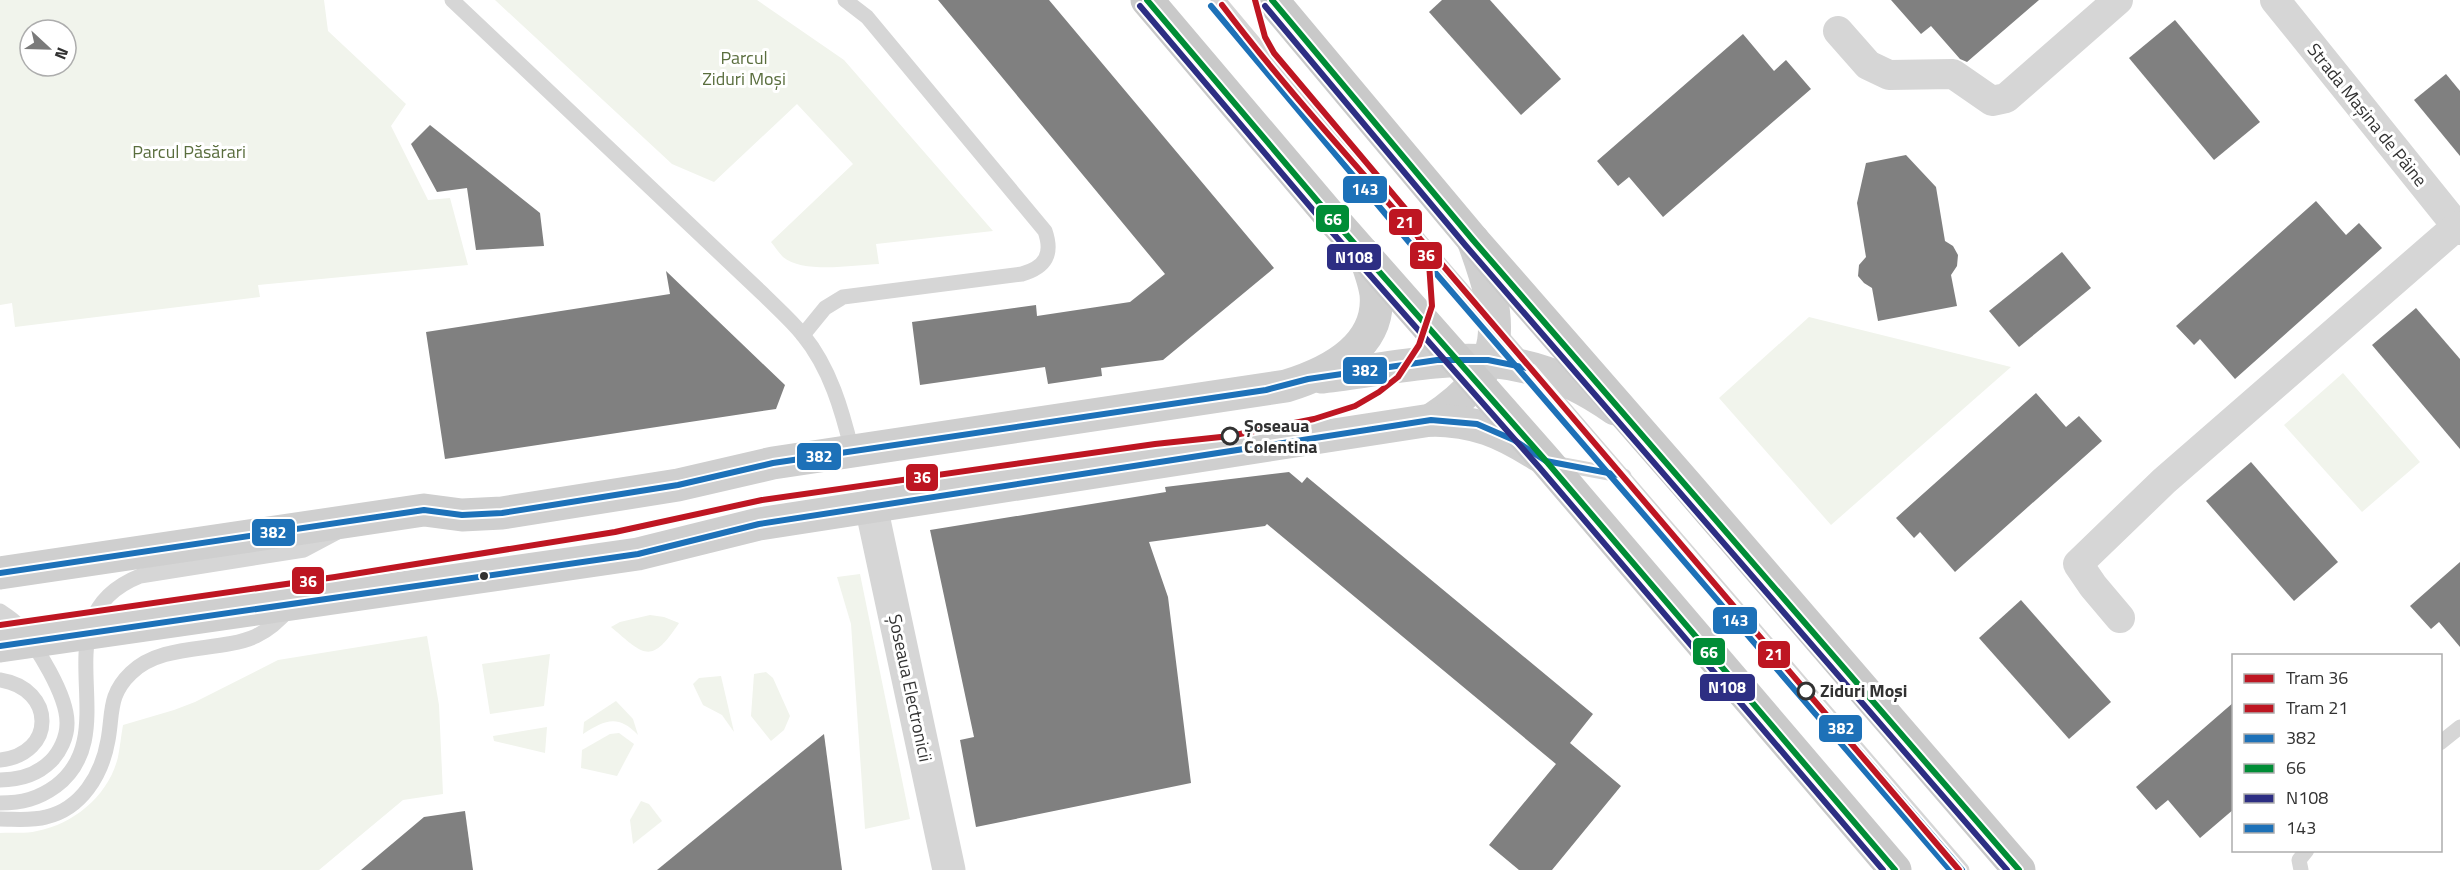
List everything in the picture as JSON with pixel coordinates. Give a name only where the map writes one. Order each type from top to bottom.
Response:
[{"type":"main road","points":[[1147,0],[1364,254],[1473,366],[1546,461],[1895,870]]},
{"type":"main road","points":[[1272,0],[1473,240],[2019,870]]},
{"type":"main road","points":[[1431,420],[1460,399],[1473,366],[1495,337],[1496,326],[1491,296],[1473,240]]},
{"type":"main road","points":[[1308,379],[1336,366],[1353,352],[1371,325],[1375,312],[1376,295],[1364,254]]},
{"type":"main road","points":[[0,573],[424,510],[462,515],[502,513],[678,485],[749,468],[852,451],[1266,390],[1308,379],[1473,366],[1532,369],[1573,382],[1630,420]]},
{"type":"main road","points":[[16,643],[638,554],[759,524],[1431,420],[1467,422],[1495,430],[1546,461]]},
{"type":"street","points":[[1838,31],[1868,65],[1889,75],[1953,74],[1992,101],[2006,98],[2118,0]]},
{"type":"street","name":"Strada Mașina de Pâine","points":[[2275,0],[2458,228]]},
{"type":"street","points":[[2120,618],[2078,564],[2164,481],[2458,228]]},
{"type":"street","name":"Șoseaua Electronicii","points":[[871,506],[949,870]]},
{"type":"lane","points":[[452,0],[803,335],[830,381],[845,422],[852,451]]},
{"type":"lane","points":[[803,335],[825,308],[843,297],[1035,271],[1043,263],[1049,243],[1045,231],[867,17],[845,0]]},
{"type":"lane","points":[[1218,0],[1421,242],[1496,326],[1962,870]]},
{"type":"lane","points":[[1546,461],[1624,476]]},
{"type":"lane","points":[[0,803],[33,800],[67,778],[78,760],[87,722],[85,675],[89,633],[97,611],[107,595],[126,582],[159,572],[304,550],[362,519]]},
{"type":"lane","points":[[0,819],[45,818],[78,801],[93,783],[103,759],[109,740],[114,696],[132,672],[146,662],[164,655],[254,637],[279,622],[293,605]]},
{"type":"lane","points":[[0,611],[17,623],[16,643],[63,700],[68,723],[63,742],[55,756],[44,768],[29,776],[0,780]]},
{"type":"lane","points":[[0,680],[21,686],[32,693],[40,705],[43,717],[34,745],[17,758],[0,760]]},
{"type":"lane","points":[[2442,740],[2460,727]]},
{"type":"lane","points":[[2301,870],[2299,860],[2305,852]]},
{"type":"green space","name":"Parcul Păsărari","points":[[0,0],[324,0],[328,31],[406,104],[391,126],[428,200],[450,198],[468,265],[258,285],[260,297],[15,327],[12,303],[0,305]]},
{"type":"green space","name":"Parcul Ziduri Moși","points":[[495,0],[757,0],[844,60],[993,231],[876,244],[879,264],[816,267],[792,262],[783,257],[771,242],[853,164],[797,104],[714,182],[672,164]]},
{"type":"green space","points":[[1809,317],[2011,367],[1831,525],[1719,398]]},
{"type":"green space","points":[[2343,373],[2420,462],[2362,512],[2284,425]]},
{"type":"green space","points":[[860,574],[910,819],[865,829],[851,624],[837,577]]},
{"type":"green space","points":[[650,615],[679,623],[654,650],[647,652],[640,650],[611,627],[620,622]]},
{"type":"green space","points":[[427,636],[439,705],[443,794],[403,800],[319,870],[0,870],[0,833],[37,831],[64,822],[77,815],[98,795],[107,784],[118,757],[123,725],[195,702],[278,660]]},
{"type":"green space","points":[[550,654],[544,706],[490,714],[482,664]]},
{"type":"green space","points":[[766,672],[773,678],[790,716],[784,730],[771,741],[751,716],[754,674]]},
{"type":"green space","points":[[721,676],[734,732],[722,715],[703,705],[693,684],[699,678]]},
{"type":"green space","points":[[616,701],[633,719],[638,735],[624,724],[611,721],[598,725],[583,734],[584,722]]},
{"type":"green space","points":[[547,727],[545,753],[494,741],[493,736]]},
{"type":"green space","points":[[619,733],[634,744],[617,776],[581,768],[582,750],[610,734]]},
{"type":"green space","points":[[641,801],[649,804],[662,821],[633,844],[630,820]]},
{"type":"building","points":[[938,0],[1049,0],[1274,268],[1163,360],[1101,368],[1102,376],[1048,384],[1045,367],[920,385],[912,322],[1036,305],[1037,316],[1130,302],[1165,274]]},
{"type":"building","points":[[1442,0],[1490,0],[1561,79],[1521,115],[1429,12]]},
{"type":"building","points":[[1891,0],[2039,0],[1967,62],[1960,59],[1931,26],[1921,34]]},
{"type":"building","points":[[2175,20],[2260,122],[2214,160],[2129,58]]},
{"type":"building","points":[[1743,34],[1774,71],[1786,60],[1811,89],[1663,217],[1629,177],[1618,186],[1597,161]]},
{"type":"building","points":[[2446,74],[2460,91],[2460,156],[2414,100]]},
{"type":"building","points":[[430,125],[540,213],[544,246],[476,250],[467,188],[437,192],[411,144]]},
{"type":"building","points":[[1906,155],[1936,187],[1945,241],[1953,246],[1958,255],[1957,266],[1951,275],[1957,306],[1878,321],[1872,288],[1858,276],[1859,265],[1866,257],[1857,203],[1866,163]]},
{"type":"building","points":[[2316,201],[2346,235],[2359,223],[2382,248],[2235,379],[2200,339],[2194,345],[2176,326]]},
{"type":"building","points":[[2062,252],[2091,288],[2019,347],[1989,311]]},
{"type":"building","points":[[666,271],[785,385],[776,409],[445,459],[426,332],[670,294]]},
{"type":"building","points":[[2416,308],[2460,359],[2460,449],[2372,345]]},
{"type":"building","points":[[2036,393],[2066,427],[2079,416],[2102,441],[1955,572],[1920,532],[1914,538],[1896,518]]},
{"type":"building","points":[[2251,462],[2338,562],[2294,601],[2206,501]]},
{"type":"building","points":[[1289,472],[1302,483],[1307,477],[1593,714],[1570,743],[1621,786],[1552,870],[1519,870],[1489,845],[1556,764],[1267,524],[1149,542],[1168,597],[1191,783],[976,827],[960,740],[974,737],[930,530],[1166,492],[1165,487]]},
{"type":"building","points":[[2460,562],[2460,647],[2439,622],[2431,629],[2410,606]]},
{"type":"building","points":[[2021,600],[2111,702],[2069,739],[1979,638]]},
{"type":"building","points":[[2232,704],[2232,811],[2200,838],[2168,800],[2156,810],[2136,787]]},
{"type":"building","points":[[824,734],[842,870],[657,870],[756,789]]},
{"type":"building","points":[[465,811],[473,870],[361,870],[424,817]]},
{"type":"tram line","name":"36","points":[[0,625],[335,577],[615,532],[762,500],[1155,444],[1230,436],[1314,419],[1355,406],[1379,392],[1398,377],[1419,345],[1432,306],[1429,263],[1408,212],[1274,53],[1265,37],[1255,0]]},
{"type":"tram line","name":"21","points":[[1222,5],[1306,108],[1959,870]]},
{"type":"transit line","name":"66","points":[[1147,0],[1331,217],[1546,461],[1895,870]]},
{"type":"transit line","name":"66","points":[[1272,0],[1473,240],[2019,870]]},
{"type":"transit line","name":"N108","points":[[1140,6],[1324,223],[1539,467],[1883,870]]},
{"type":"transit line","name":"143","points":[[1211,6],[1414,248],[1950,870]]},
{"type":"transit line","name":"N108","points":[[1265,6],[1466,246],[2007,870]]},
{"type":"transit line","name":"382","points":[[0,573],[424,510],[462,515],[502,513],[678,485],[773,463],[1266,390],[1308,379],[1437,360],[1488,360],[1532,369],[1962,870]]},
{"type":"transit line","name":"382","points":[[0,646],[638,554],[759,524],[1431,420],[1477,424],[1514,440],[1546,461],[1624,476],[1631,485]]},
{"type":"place","name":"Șoseaua Colentina","points":[[1230,436]]},
{"type":"place","name":"Ziduri Moși","points":[[1806,691]]}]
